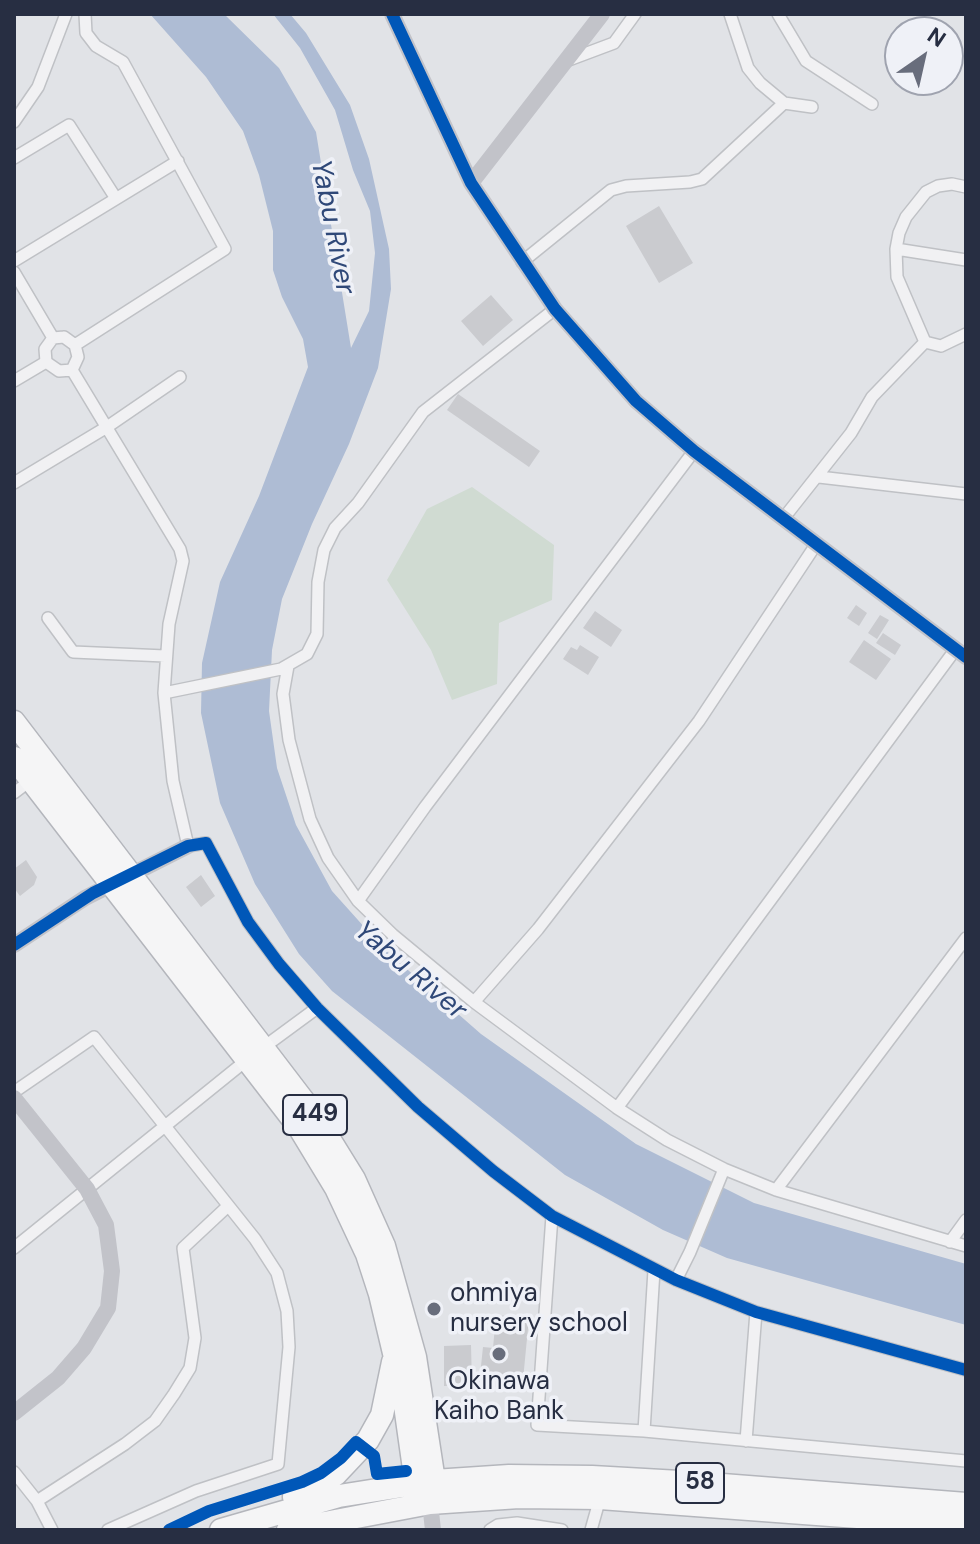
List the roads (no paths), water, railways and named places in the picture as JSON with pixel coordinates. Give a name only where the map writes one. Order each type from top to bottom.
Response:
[{"type":"highway","name":"449","points":[[14,722],[133,876],[256,1053],[336,1188],[367,1254],[427,1489]]},
{"type":"highway","name":"449","points":[[14,758],[23,787],[339,1152],[384,1246],[415,1357],[427,1489]]},
{"type":"highway","points":[[267,1515],[283,1501],[325,1482],[345,1467],[362,1447],[382,1415],[389,1388],[393,1347]]},
{"type":"highway","name":"58","points":[[221,1530],[339,1496],[427,1489],[509,1476],[592,1477],[966,1504]]},
{"type":"highway","name":"58","points":[[288,1530],[427,1489],[519,1497],[600,1498],[966,1525]]},
{"type":"street","points":[[14,122],[38,87],[66,14]]},
{"type":"street","points":[[75,345],[225,249],[123,62],[96,46],[86,33],[85,14]]},
{"type":"street","points":[[392,14],[471,183],[555,309],[636,401],[815,546],[960,654],[617,1108]]},
{"type":"street","points":[[471,183],[602,14]]},
{"type":"street","points":[[566,61],[614,43],[635,14]]},
{"type":"street","points":[[730,14],[748,68],[760,83],[784,103],[812,107]]},
{"type":"street","points":[[778,14],[806,61],[872,104]]},
{"type":"street","points":[[522,262],[611,190],[702,179],[784,103]]},
{"type":"street","points":[[14,158],[69,125],[115,197]]},
{"type":"street","points":[[14,261],[178,161]]},
{"type":"street","points":[[925,342],[897,277],[896,249],[906,217],[926,192],[952,184],[966,187]]},
{"type":"street","points":[[896,249],[966,260]]},
{"type":"street","points":[[14,272],[53,338]]},
{"type":"street","points":[[164,693],[285,667],[307,654],[317,634],[318,582],[324,550],[335,528],[367,492],[423,412],[555,309]]},
{"type":"street","points":[[925,342],[941,346],[966,334]]},
{"type":"street","points":[[46,362],[45,349],[53,338],[64,337],[75,345],[78,357],[72,370]]},
{"type":"street","points":[[783,519],[819,477],[872,397],[925,342]]},
{"type":"street","points":[[46,362],[59,371],[72,370]]},
{"type":"street","points":[[14,381],[46,362]]},
{"type":"street","points":[[72,370],[180,549],[183,561],[169,624],[164,693],[173,781],[188,846]]},
{"type":"street","points":[[14,483],[107,427],[180,377]]},
{"type":"street","points":[[358,901],[425,807],[694,451]]},
{"type":"street","points":[[819,477],[966,494]]},
{"type":"street","points":[[474,1002],[538,929],[699,721],[815,546]]},
{"type":"street","points":[[48,618],[73,652],[165,656]]},
{"type":"street","points":[[285,667],[283,694],[287,725],[310,819],[328,858],[358,901],[393,935],[474,1002],[617,1108],[723,1174],[966,1246]]},
{"type":"street","points":[[14,945],[85,898],[188,846],[206,843],[248,922],[317,1008],[418,1107],[552,1216],[654,1270],[756,1312],[966,1370]]},
{"type":"street","points":[[776,1190],[966,938]]},
{"type":"street","points":[[15,1246],[256,1053],[317,1008]]},
{"type":"street","points":[[16,1408],[58,1378],[84,1348],[108,1308],[112,1271],[106,1225],[87,1189],[14,1095],[94,1037],[255,1239],[277,1273],[287,1311],[289,1347],[278,1464],[196,1491],[108,1530]]},
{"type":"street","points":[[676,1280],[723,1174]]},
{"type":"street","points":[[37,1501],[155,1421],[174,1394],[190,1368],[195,1346],[183,1248],[228,1206]]},
{"type":"street","points":[[552,1216],[537,1425],[644,1431],[966,1461]]},
{"type":"street","points":[[950,1242],[966,1220]]},
{"type":"street","points":[[644,1431],[654,1270]]},
{"type":"street","points":[[746,1441],[756,1312]]},
{"type":"street","points":[[14,1472],[37,1501],[52,1530]]},
{"type":"street","points":[[427,1489],[433,1530]]},
{"type":"street","points":[[591,1530],[600,1498]]},
{"type":"street","points":[[490,1530],[498,1525],[517,1523],[562,1530]]},
{"type":"water","points":[[150,14],[224,14],[279,68],[316,132],[351,348],[369,311],[375,253],[370,211],[353,170],[335,110],[300,48],[273,14],[290,14],[306,33],[350,105],[369,159],[389,249],[391,289],[378,368],[282,599],[272,650],[269,711],[277,768],[296,825],[332,891],[384,949],[481,1034],[636,1144],[754,1203],[966,1264],[966,1325],[727,1258],[663,1230],[565,1175],[332,991],[299,954],[255,884],[220,803],[201,713],[202,663],[220,582],[259,496],[308,367],[303,339],[282,297],[273,270],[273,231],[259,175],[243,131],[206,77]]},
{"type":"place","name":"ohmiya nursery school","points":[[434,1309]]},
{"type":"place","name":"Okinawa Kaiho Bank","points":[[499,1354]]},
{"type":"water label","name":"Yabu River","points":[[332,227]]},
{"type":"water label","name":"Yabu River","points":[[410,971]]}]
